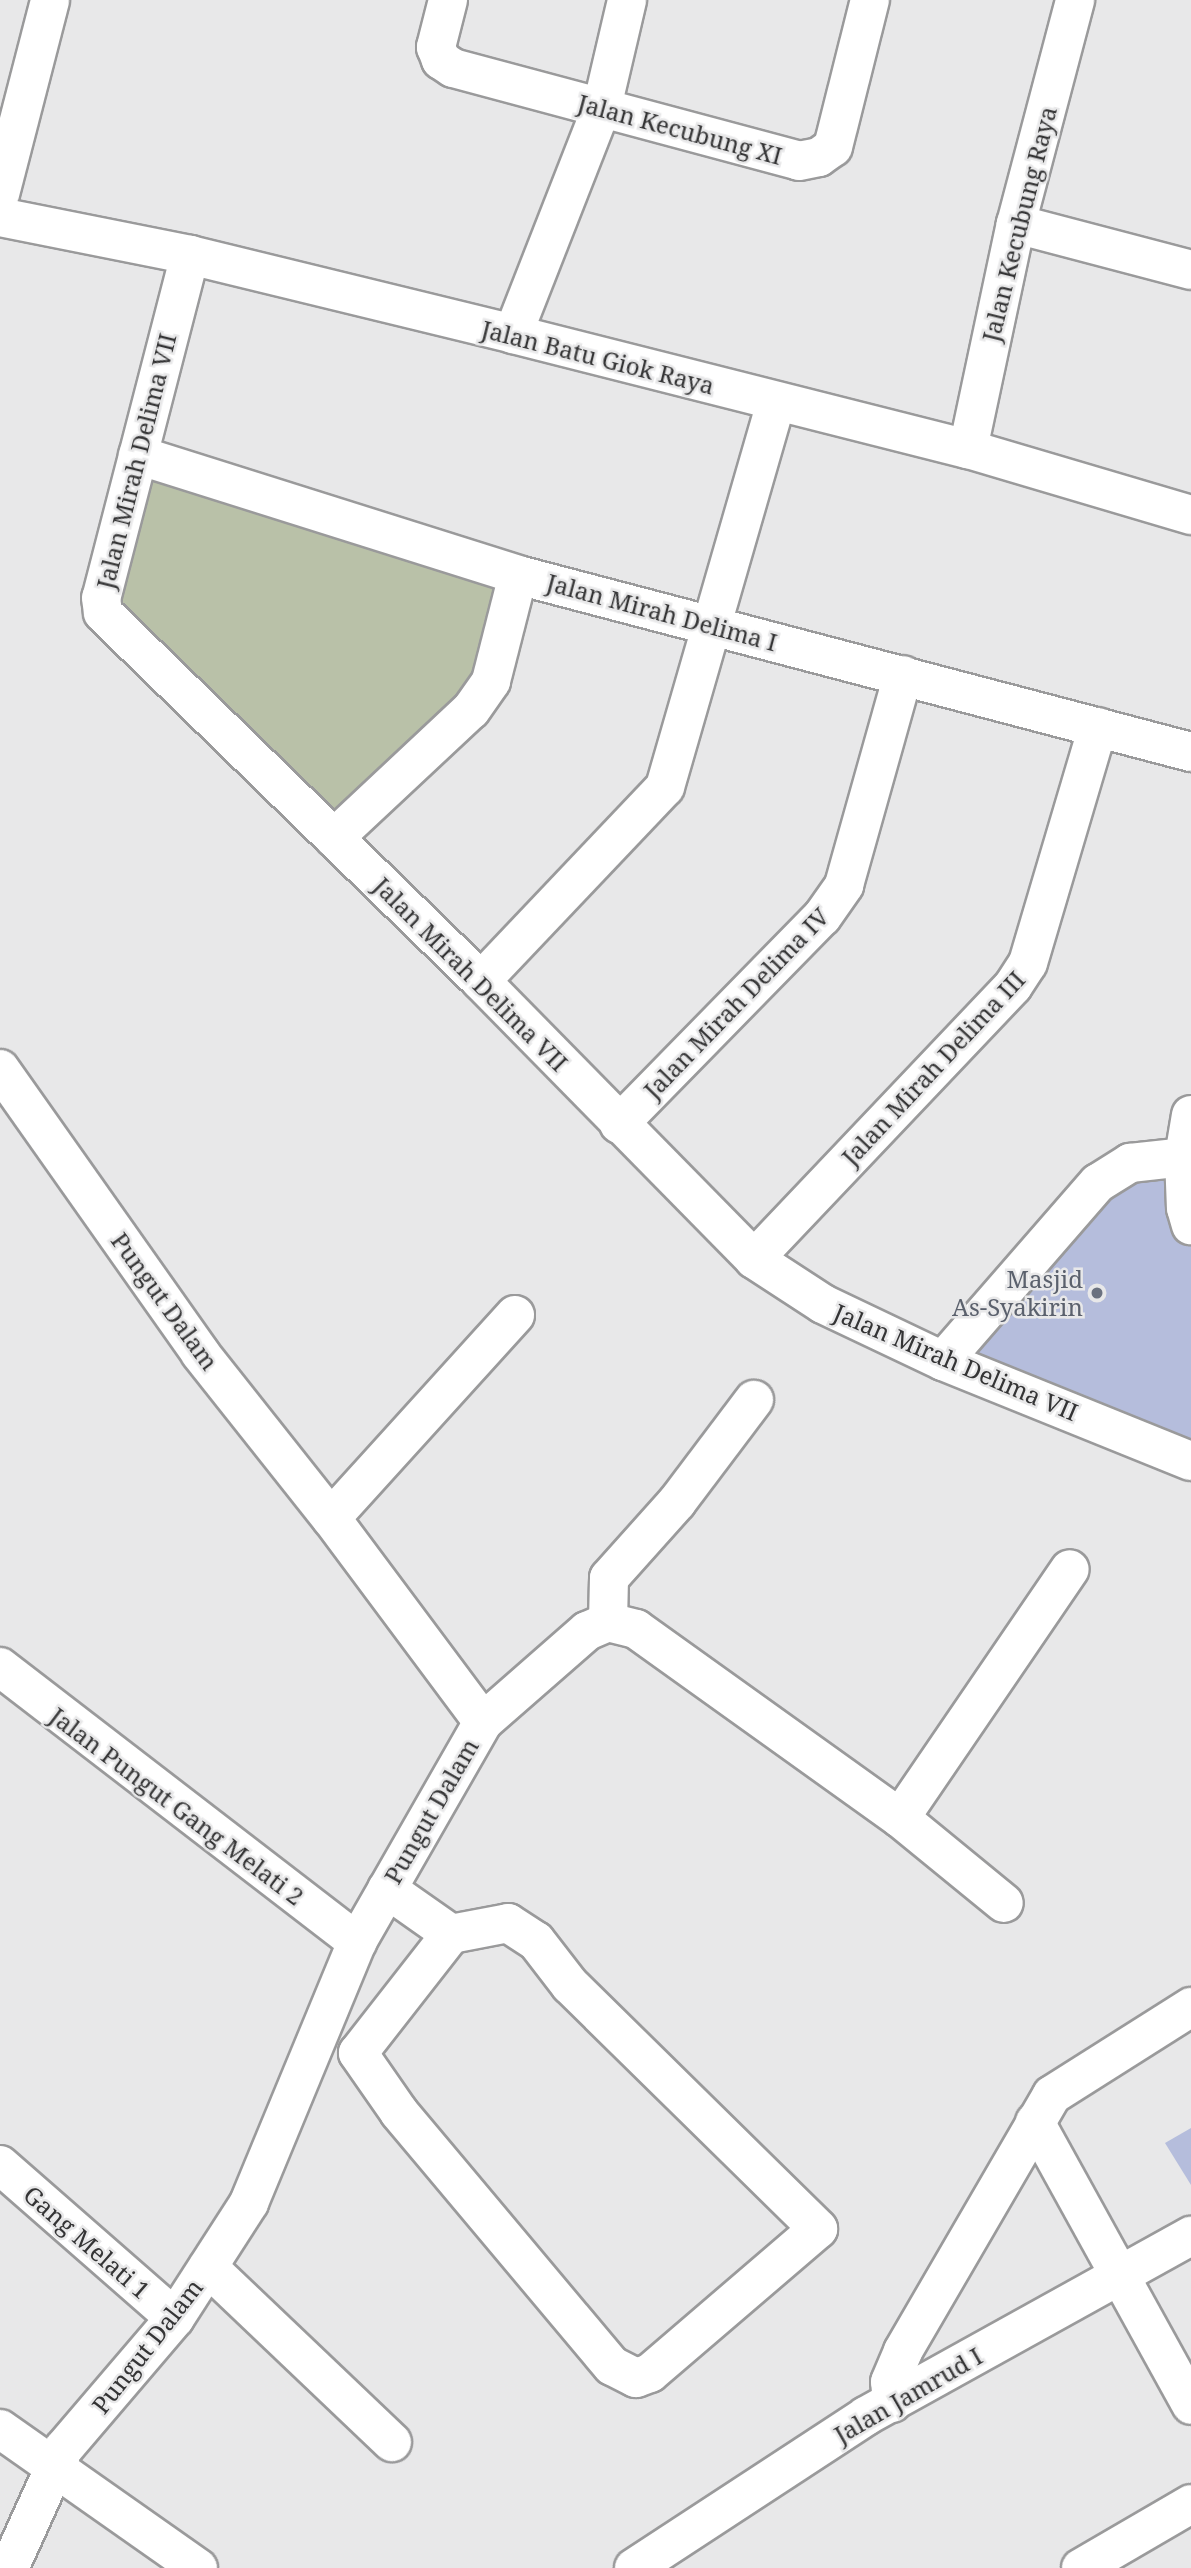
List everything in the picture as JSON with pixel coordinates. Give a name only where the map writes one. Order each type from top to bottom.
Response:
[{"type":"street","points":[[0,194],[50,0]]},
{"type":"street","name":"Jalan Kecubung XI","points":[[448,0],[436,47],[441,60],[453,68],[799,161],[819,157],[833,146],[870,0]]},
{"type":"street","points":[[513,334],[602,107],[627,0]]},
{"type":"street","name":"Jalan Kecubung Raya","points":[[968,449],[1016,224],[1075,0]]},
{"type":"street","name":"Jalan Batu Giok Raya","points":[[0,217],[190,255],[513,334],[776,403],[968,449],[1191,515]]},
{"type":"street","points":[[1016,224],[1191,270]]},
{"type":"street","name":"Jalan Mirah Delima VII","points":[[190,255],[101,598],[103,613],[481,981],[754,1259],[823,1304],[943,1361],[1191,1461]]},
{"type":"street","points":[[481,981],[653,805],[665,787],[715,625],[776,403]]},
{"type":"street","name":"Jalan Mirah Delima I","points":[[138,455],[518,575],[1191,751]]},
{"type":"street","points":[[334,838],[471,710],[491,681],[518,575]]},
{"type":"street","name":"Jalan Mirah Delima IV","points":[[619,1124],[822,917],[844,886],[903,675]]},
{"type":"street","name":"Jalan Mirah Delima III","points":[[754,1259],[1013,986],[1028,963],[1098,727]]},
{"type":"street","name":"Pungut Dalam","points":[[0,1069],[200,1353],[331,1518],[482,1722],[357,1942],[249,2203],[175,2318],[63,2449],[9,2568]]},
{"type":"street","points":[[1191,1115],[1184,1157],[1186,1208],[1191,1225]]},
{"type":"street","points":[[943,1361],[1098,1183],[1130,1163],[1184,1157]]},
{"type":"street","points":[[331,1518],[515,1315]]},
{"type":"street","points":[[608,1622],[609,1578],[677,1502],[754,1400]]},
{"type":"street","points":[[900,1818],[1070,1569]]},
{"type":"street","points":[[482,1722],[587,1631],[608,1622],[636,1629],[900,1818],[1004,1903]]},
{"type":"street","name":"Jalan Pungut Gang Melati 2","points":[[0,1667],[357,1942]]},
{"type":"street","points":[[387,1889],[451,1934],[508,1923],[536,1941],[570,1985],[818,2229],[650,2373],[636,2378],[612,2366],[399,2112],[358,2053],[451,1934]]},
{"type":"street","points":[[892,2403],[890,2382],[903,2351],[1052,2095],[1191,2007]]},
{"type":"street","points":[[1035,2122],[1122,2274],[1191,2405]]},
{"type":"street","name":"Gang Melati 1","points":[[0,2165],[175,2318]]},
{"type":"street","name":"Jalan Jamrud I","points":[[634,2568],[892,2403],[1191,2235]]},
{"type":"street","points":[[208,2267],[392,2442]]},
{"type":"street","points":[[0,2429],[52,2469],[198,2568]]},
{"type":"street","points":[[1081,2568],[1191,2504]]},
{"type":"green space","points":[[138,455],[518,575],[491,681],[334,838],[103,613]]},
{"type":"building","name":"Masjid As-Syakirin","points":[[1184,1157],[1191,1225],[1191,1461],[943,1361],[1130,1163]]},
{"type":"building","points":[[1191,2128],[1191,2185],[1165,2143]]},
{"type":"place","name":"Masjid As-Syakirin","points":[[1097,1293]]}]
